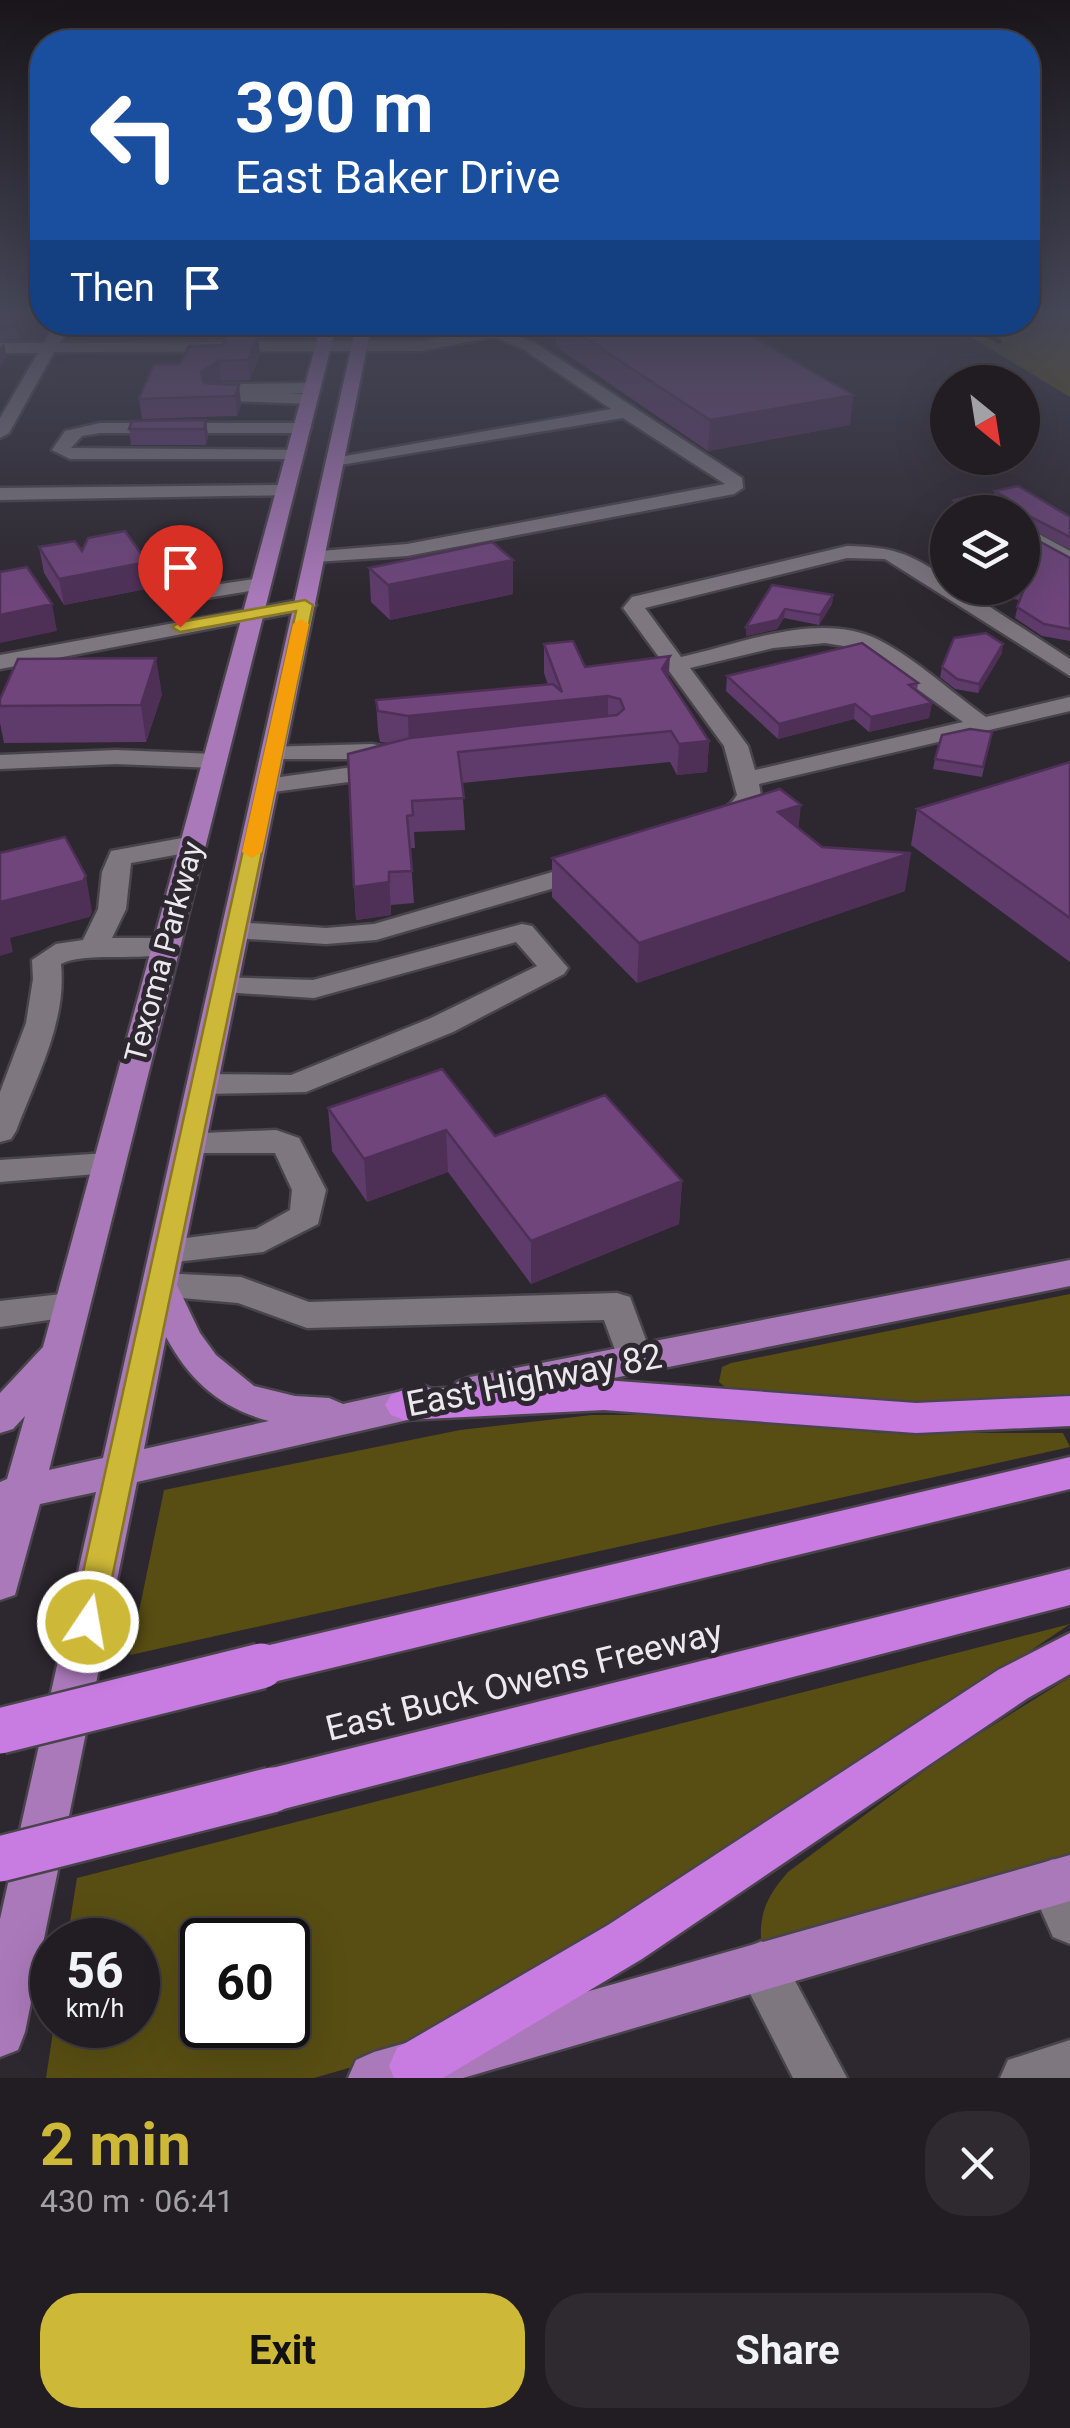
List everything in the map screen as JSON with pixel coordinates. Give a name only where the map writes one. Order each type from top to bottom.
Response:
[{"type":"highway","points":[[388,1409],[604,1395],[916,1418],[1070,1411]]},
{"type":"highway","points":[[0,1731],[1070,1472]]},
{"type":"highway","name":"East Buck Owens Freeway","points":[[0,1860],[1070,1587]]},
{"type":"highway","points":[[394,2072],[625,1942],[1012,1684],[1070,1652]]},
{"type":"main road","name":"Texoma Parkway","points":[[0,1582],[12,1494],[58,1352],[307,407]]},
{"type":"main road","name":"Texoma Parkway","points":[[0,2032],[346,407]]},
{"type":"main road","points":[[163,1269],[176,1328],[196,1361],[224,1388],[259,1404],[306,1414],[388,1409]]},
{"type":"main road","name":"East Highway 82","points":[[12,1494],[119,1473],[388,1409],[1070,1272]]},
{"type":"main road","points":[[0,1418],[58,1352]]},
{"type":"main road","points":[[394,2072],[761,1966],[1064,1894]]},
{"type":"street","points":[[0,433],[15,407]]},
{"type":"street","points":[[315,556],[407,550],[734,488],[734,482],[619,407]]},
{"type":"street","points":[[334,463],[626,412]]},
{"type":"street","points":[[244,428],[229,464],[219,466],[74,461],[61,450],[64,440],[75,432],[100,428],[244,428],[293,461]]},
{"type":"street","points":[[234,454],[293,461]]},
{"type":"street","points":[[57,494],[74,461]]},
{"type":"street","points":[[249,472],[293,461]]},
{"type":"street","points":[[0,494],[57,494],[293,461]]},
{"type":"street","points":[[1040,542],[1070,560]]},
{"type":"street","points":[[686,840],[704,834],[740,811],[749,795],[736,746],[634,608],[639,601],[847,552],[870,551],[904,559],[1070,669]]},
{"type":"street","points":[[194,594],[261,584]]},
{"type":"street","points":[[0,662],[138,628],[305,605]]},
{"type":"street","points":[[674,666],[816,636],[851,636],[870,644],[982,725]]},
{"type":"street","points":[[745,780],[1070,704]]},
{"type":"street","points":[[266,786],[356,774],[418,758],[344,750],[274,752]]},
{"type":"street","points":[[0,762],[116,757],[215,761]]},
{"type":"street","points":[[93,948],[108,920],[114,897],[111,874],[120,857],[193,844]]},
{"type":"street","points":[[236,930],[326,936],[376,932],[614,862]]},
{"type":"street","points":[[202,1084],[296,1085],[442,1026],[554,968],[522,932],[314,989],[224,983]]},
{"type":"street","points":[[0,1132],[46,1000],[46,960],[66,950],[166,946]]},
{"type":"street","points":[[163,1269],[263,1240],[306,1216],[309,1190],[288,1146],[276,1141],[190,1142]]},
{"type":"street","points":[[0,1172],[108,1164]]},
{"type":"street","points":[[163,1269],[240,1290],[306,1315],[616,1306],[635,1359]]},
{"type":"street","points":[[0,1314],[70,1306]]},
{"type":"street","points":[[761,1966],[821,2078]]},
{"type":"street","points":[[1026,2078],[1070,2066]]},
{"type":"shaded area","points":[[1070,1294],[1070,1405],[936,1407],[733,1394],[719,1382],[722,1367],[731,1363]]},
{"type":"shaded area","points":[[592,1415],[702,1415],[882,1433],[1063,1433],[1070,1447],[130,1655],[164,1490],[460,1430]]},
{"type":"shaded area","points":[[1070,1624],[596,1944],[373,2061],[314,2078],[46,2078],[51,2048],[160,2048],[160,1918],[71,1918],[77,1878]]},
{"type":"shaded area","points":[[1070,1677],[1070,1868],[763,1957],[764,1911],[788,1872],[947,1754]]},
{"type":"building","points":[[690,407],[785,407],[710,420]]},
{"type":"building","points":[[206,420],[204,429],[129,429],[132,421]]},
{"type":"building","points":[[1018,486],[1033,495],[1002,495],[995,491]]},
{"type":"building","points":[[1040,499],[1070,517],[1070,537],[1040,522]]},
{"type":"building","points":[[125,531],[147,562],[59,579],[39,547],[75,541],[82,551],[88,538]]},
{"type":"building","points":[[492,542],[513,560],[388,585],[369,568]]},
{"type":"building","points":[[1040,542],[1070,558],[1070,629],[1044,624],[1017,607],[1040,605]]},
{"type":"building","points":[[27,567],[52,604],[0,615],[0,572]]},
{"type":"building","points":[[772,585],[833,595],[820,615],[785,609],[778,620],[746,627]]},
{"type":"building","points":[[986,633],[1003,644],[979,684],[957,679],[942,667],[954,638]]},
{"type":"building","points":[[573,641],[585,667],[670,656],[662,669],[709,741],[679,744],[671,731],[458,752],[464,798],[412,801],[413,815],[407,816],[412,871],[389,872],[389,882],[354,887],[348,754],[410,738],[617,715],[624,709],[620,699],[608,696],[408,716],[378,711],[376,700],[553,684],[562,692],[544,644]]},
{"type":"building","points":[[862,643],[918,683],[909,685],[932,703],[871,717],[855,704],[779,724],[727,676]]},
{"type":"building","points":[[156,658],[141,705],[0,706],[18,659]]},
{"type":"building","points":[[970,729],[992,732],[983,767],[935,759],[942,735]]},
{"type":"building","points":[[1070,762],[1070,918],[917,809]]},
{"type":"building","points":[[780,789],[801,805],[778,812],[822,847],[911,853],[639,943],[552,858]]},
{"type":"building","points":[[65,837],[86,876],[83,881],[0,902],[0,853]]},
{"type":"building","points":[[442,1069],[495,1136],[605,1095],[682,1181],[531,1241],[446,1130],[364,1159],[328,1108]]},
{"type":"slow traffic","points":[[252,852],[301,624]]},
{"type":"route","points":[[88,1622],[305,605],[180,627]]}]
